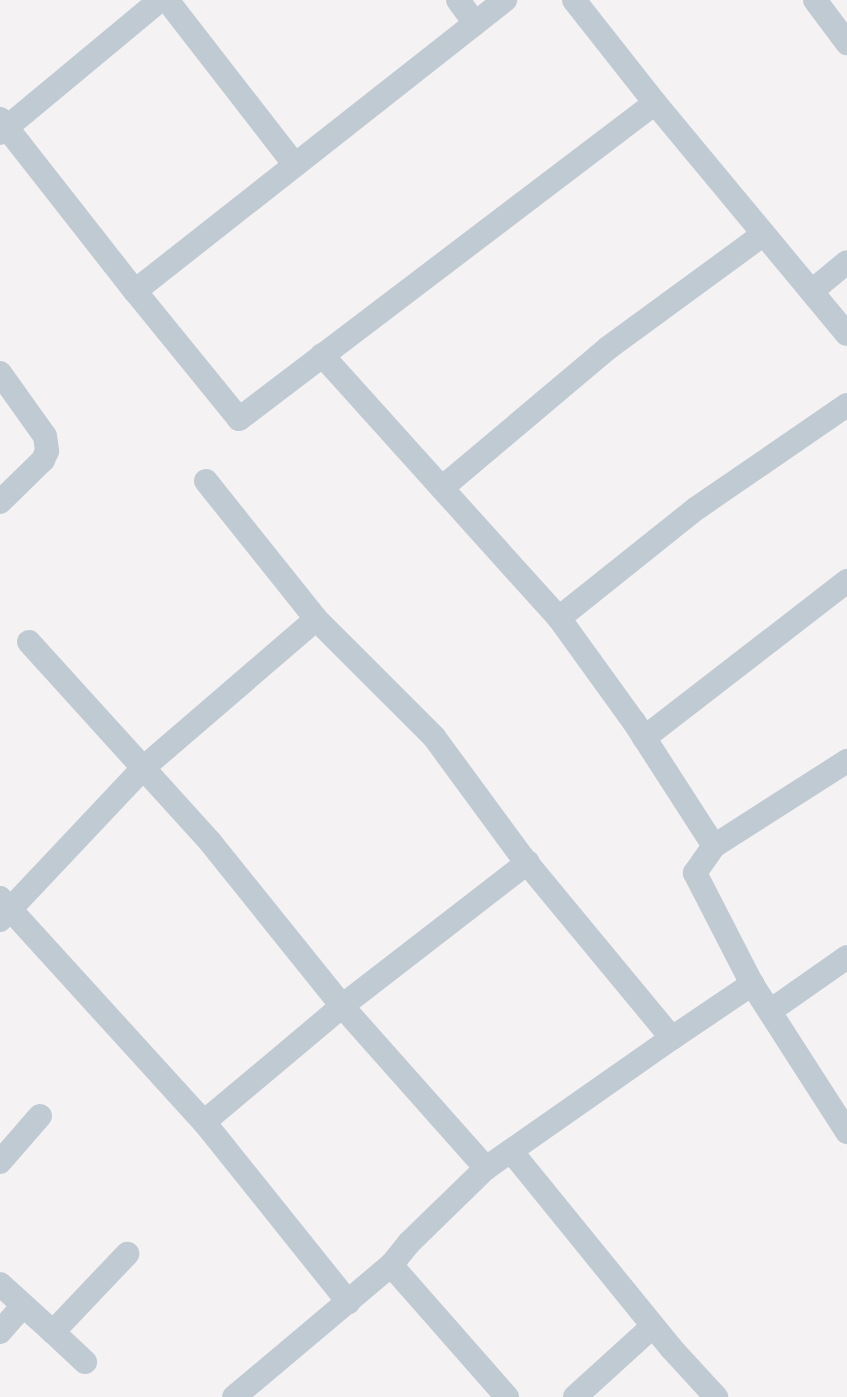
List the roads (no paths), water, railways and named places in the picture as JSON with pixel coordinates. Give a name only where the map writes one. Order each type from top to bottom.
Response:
[{"type":"street","points":[[160,0],[3,127],[239,419],[655,103]]},
{"type":"street","points":[[167,0],[295,165]]},
{"type":"street","points":[[458,0],[475,23]]},
{"type":"street","points":[[135,291],[505,0]]},
{"type":"street","points":[[574,0],[655,103],[847,334]]},
{"type":"street","points":[[814,0],[847,43]]},
{"type":"street","points":[[443,487],[608,348],[764,234]]},
{"type":"street","points":[[812,291],[847,262]]},
{"type":"street","points":[[322,355],[559,618],[644,738],[713,846]]},
{"type":"street","points":[[0,373],[46,436],[47,451],[43,460],[0,502]]},
{"type":"street","points":[[559,618],[696,508],[847,405]]},
{"type":"street","points":[[206,481],[316,619],[434,737],[528,862],[672,1038]]},
{"type":"street","points":[[644,738],[847,581]]},
{"type":"street","points":[[316,619],[143,768],[3,909],[204,1122],[348,1302]]},
{"type":"street","points":[[29,642],[211,843],[342,1006],[486,1168]]},
{"type":"street","points":[[847,761],[713,846],[695,873],[752,984],[847,1132]]},
{"type":"street","points":[[204,1122],[342,1006],[528,862]]},
{"type":"street","points":[[770,1011],[847,957]]},
{"type":"street","points":[[234,1397],[391,1265],[409,1243],[486,1168],[752,984]]},
{"type":"street","points":[[0,1162],[40,1116]]},
{"type":"street","points":[[511,1151],[653,1326],[716,1397]]},
{"type":"street","points":[[53,1332],[127,1254]]},
{"type":"street","points":[[391,1265],[507,1397]]},
{"type":"street","points":[[0,1284],[85,1362]]},
{"type":"street","points":[[0,1332],[23,1306]]},
{"type":"street","points":[[575,1397],[653,1326]]}]
